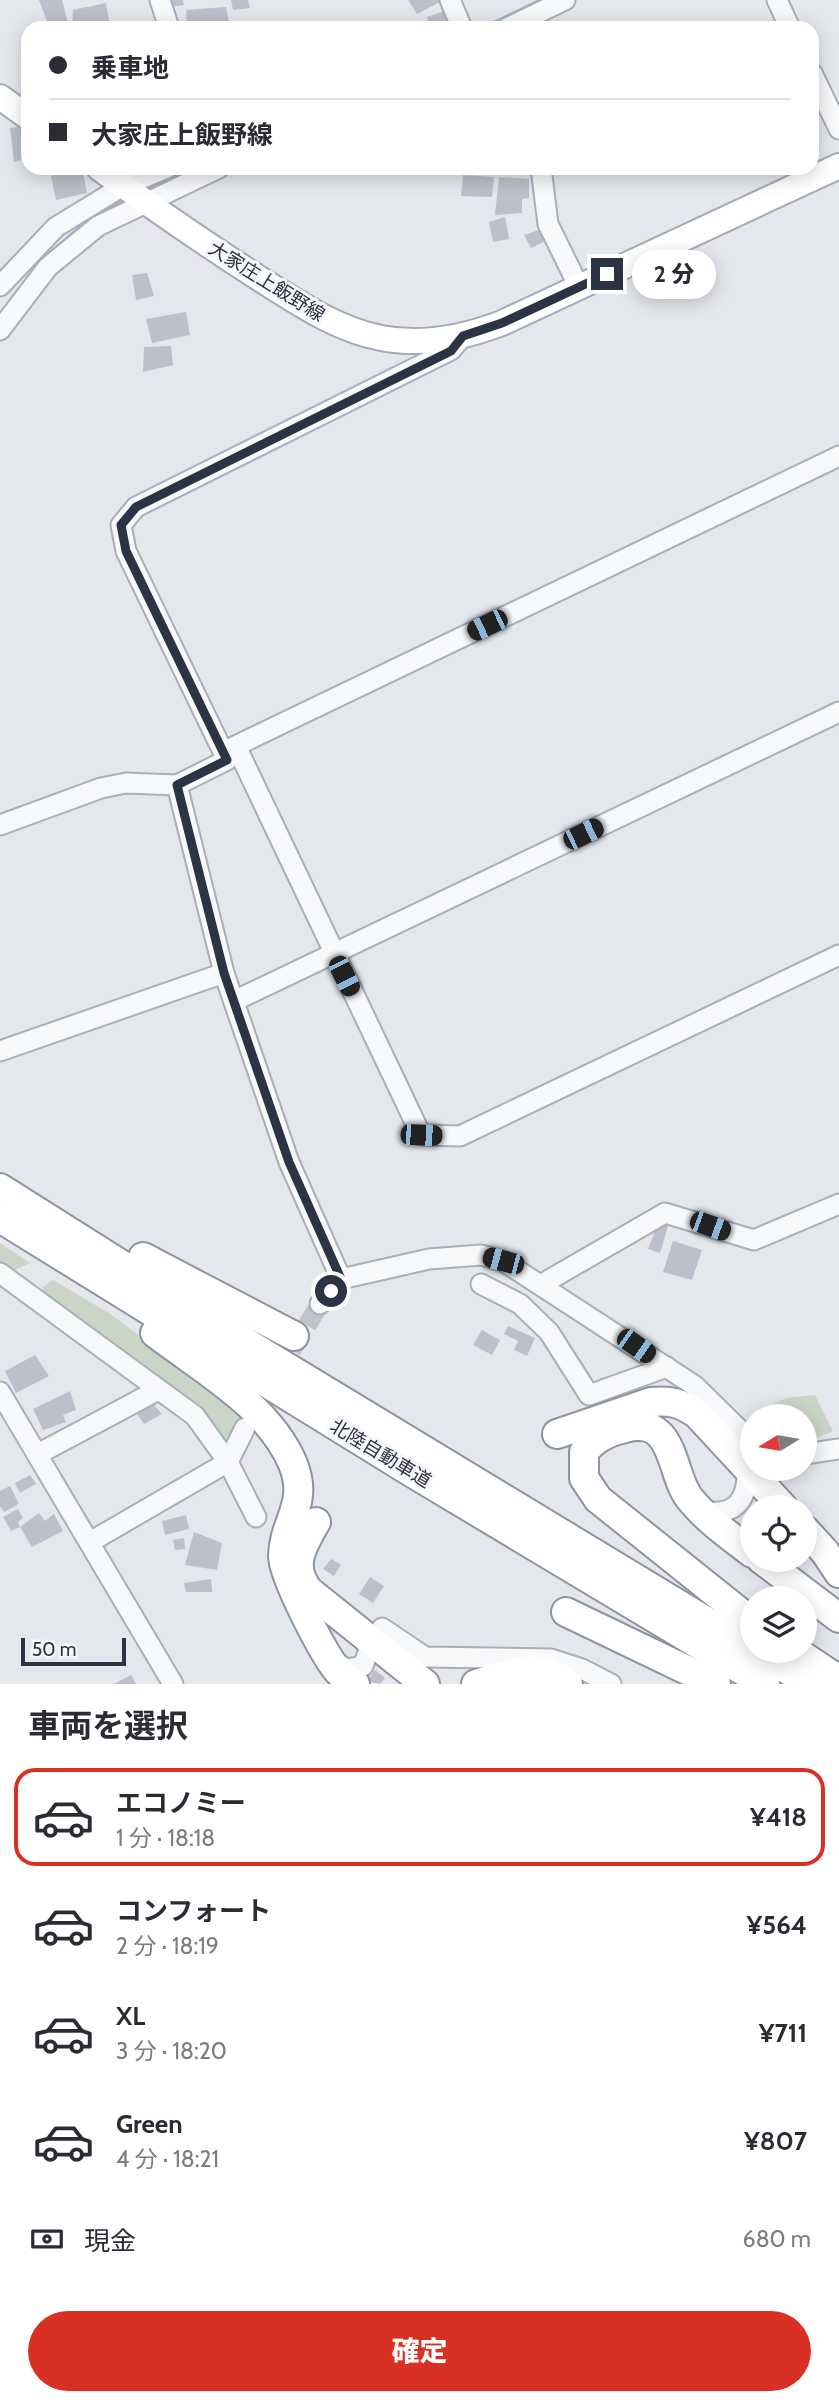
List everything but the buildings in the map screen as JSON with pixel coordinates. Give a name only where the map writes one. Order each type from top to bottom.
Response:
[{"type":"highway","points":[[0,1178],[192,1285],[294,1336]]},
{"type":"highway","name":"北陸自動車道","points":[[0,1188],[209,1320],[740,1641]]},
{"type":"highway","name":"北陸自動車道","points":[[0,1218],[411,1472],[765,1684]]},
{"type":"highway","points":[[0,1226],[119,1306],[225,1386],[268,1423],[292,1462],[300,1492],[284,1544],[285,1571],[337,1670],[355,1684]]},
{"type":"highway","points":[[551,1424],[583,1425],[651,1402],[682,1403],[740,1448]]},
{"type":"highway","points":[[740,1541],[701,1511],[681,1483],[668,1442],[657,1433],[645,1427],[632,1426],[600,1436],[584,1452],[584,1478],[598,1499],[740,1612]]},
{"type":"highway","points":[[324,1530],[301,1548],[298,1558],[301,1582],[373,1632],[424,1684]]},
{"type":"highway","points":[[817,1543],[839,1573]]},
{"type":"highway","points":[[780,1572],[839,1618]]},
{"type":"highway","points":[[566,1612],[716,1684]]},
{"type":"highway","name":"北陸自動車道","points":[[784,1663],[821,1680]]},
{"type":"highway","points":[[806,1663],[821,1680]]},
{"type":"highway","points":[[476,1684],[532,1669],[546,1671],[568,1684]]},
{"type":"highway","points":[[523,1684],[549,1684]]},
{"type":"main road","points":[[0,97],[21,112]]},
{"type":"main road","name":"大家庄上飯野線","points":[[109,175],[317,315],[346,327],[402,341],[441,340],[502,323],[839,166]]},
{"type":"street","points":[[160,0],[167,21]]},
{"type":"street","points":[[450,0],[459,21]]},
{"type":"street","points":[[522,21],[565,0]]},
{"type":"street","points":[[777,0],[787,21]]},
{"type":"street","points":[[819,88],[839,129]]},
{"type":"street","points":[[0,330],[48,267],[158,175]]},
{"type":"street","points":[[0,286],[56,227],[135,194],[196,175]]},
{"type":"street","points":[[542,175],[548,224],[579,287]]},
{"type":"street","points":[[463,336],[451,351],[136,507],[121,525],[126,551],[230,749],[421,1135],[460,1136],[839,955]]},
{"type":"street","points":[[0,825],[101,788],[125,783],[177,785],[227,760],[230,749],[839,456]]},
{"type":"street","points":[[234,1001],[839,712]]},
{"type":"street","points":[[177,785],[224,973],[289,1162],[341,1279]]},
{"type":"street","points":[[0,1051],[224,973]]},
{"type":"street","points":[[542,1284],[664,1213],[754,1240],[839,1204]]},
{"type":"street","points":[[320,1304],[341,1279],[429,1259],[481,1255],[503,1261],[667,1367],[710,1399],[740,1442]]},
{"type":"street","points":[[0,1273],[195,1416],[228,1462],[256,1517]]},
{"type":"street","points":[[481,1284],[520,1304],[549,1332],[589,1395],[667,1367]]},
{"type":"street","points":[[38,1454],[159,1390]]},
{"type":"street","points":[[0,1392],[173,1684]]},
{"type":"street","points":[[90,1542],[228,1462],[245,1428]]},
{"type":"street","points":[[817,1452],[839,1449]]},
{"type":"street","points":[[701,1511],[723,1513],[739,1505],[746,1491],[747,1481]]},
{"type":"street","points":[[330,1658],[347,1669],[363,1666],[373,1632],[425,1657],[551,1659],[582,1669],[611,1684]]},
{"type":"green space","points":[[0,1243],[30,1263],[10,1272],[0,1265]]},
{"type":"green space","points":[[53,1280],[109,1313],[246,1416],[231,1444],[222,1443],[43,1297],[43,1287]]},
{"type":"green space","points":[[815,1395],[833,1431],[817,1438],[817,1404],[773,1404],[786,1398]]},
{"type":"waterway","points":[[498,21],[542,0]]},
{"type":"waterway","points":[[146,191],[179,175]]},
{"type":"waterway","points":[[97,216],[126,200]]},
{"type":"waterway","points":[[56,249],[81,227]]},
{"type":"waterway","points":[[23,285],[35,270]]},
{"type":"tunnel","points":[[277,1375],[320,1304]]},
{"type":"route","points":[[331,1291],[341,1279],[289,1162],[224,973],[177,785],[227,760],[126,551],[121,525],[136,507],[451,351],[463,336],[502,323],[607,274]]}]
